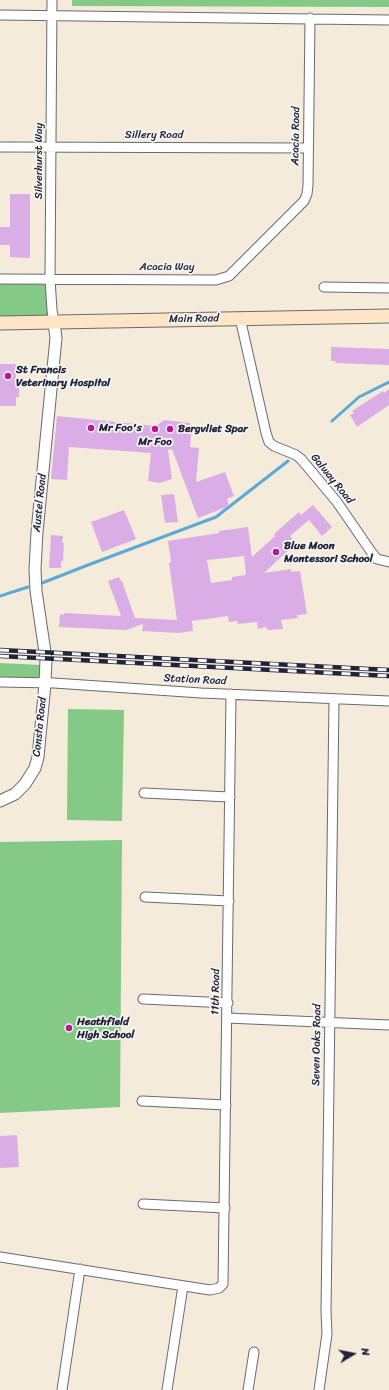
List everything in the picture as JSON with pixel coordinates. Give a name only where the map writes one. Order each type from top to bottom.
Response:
[{"type":"main road","name":"Main Road","points":[[0,323],[389,316]]},
{"type":"street","name":"Silverhurst Way","points":[[52,0],[50,279],[54,322]]},
{"type":"street","points":[[0,15],[389,20]]},
{"type":"street","name":"Acacia Road","points":[[267,238],[304,201],[308,185],[310,18]]},
{"type":"street","name":"Sillery Road","points":[[0,147],[308,148]]},
{"type":"street","name":"Acacia Way","points":[[0,279],[216,280],[229,276],[267,238]]},
{"type":"street","points":[[324,287],[389,288]]},
{"type":"street","name":"Galway Road","points":[[240,318],[269,442],[301,459],[337,502],[372,553],[378,559],[389,562]]},
{"type":"street","name":"Austel Road","points":[[45,684],[45,652],[35,586],[36,540],[56,338],[54,322]]},
{"type":"street","name":"Station Road","points":[[0,682],[389,701]]},
{"type":"street","name":"Consta Road","points":[[0,802],[15,794],[25,784],[35,768],[38,757],[45,684]]},
{"type":"street","name":"11th Road","points":[[183,1286],[210,1290],[222,1286],[224,1279],[231,694]]},
{"type":"street","name":"Seven Oaks Road","points":[[319,1390],[327,1334],[326,1311],[334,699]]},
{"type":"street","points":[[144,794],[230,798]]},
{"type":"street","points":[[145,897],[229,901]]},
{"type":"street","points":[[143,999],[228,1003]]},
{"type":"street","points":[[227,1018],[389,1025]]},
{"type":"street","points":[[142,1101],[226,1105]]},
{"type":"street","points":[[143,1204],[225,1208]]},
{"type":"street","points":[[0,1257],[183,1286],[167,1390]]},
{"type":"street","points":[[62,1390],[80,1270]]},
{"type":"street","points":[[248,1390],[254,1352]]},
{"type":"green space","points":[[72,0],[389,0],[389,7],[72,6]]},
{"type":"green space","points":[[0,279],[50,279],[54,322],[0,322]]},
{"type":"green space","points":[[0,663],[41,665],[41,676],[35,678],[0,677]]},
{"type":"green space","points":[[68,709],[124,710],[122,821],[67,820]]},
{"type":"green space","points":[[122,840],[120,1107],[0,1113],[0,842]]},
{"type":"building","points":[[10,194],[30,194],[30,258],[10,257],[10,245],[0,245],[0,227],[10,227]]},
{"type":"building","points":[[331,347],[389,349],[389,365],[335,363],[336,361],[331,361]]},
{"type":"building","name":"St Francis Veterinary Hospital","points":[[0,364],[16,364],[16,388],[19,388],[19,397],[16,397],[16,406],[0,406]]},
{"type":"building","points":[[389,389],[389,405],[357,427],[350,415],[354,413],[352,411],[383,391],[384,393]]},
{"type":"building","points":[[57,416],[156,426],[164,420],[190,423],[190,425],[192,425],[190,447],[199,448],[196,482],[225,472],[234,496],[227,499],[229,506],[198,518],[172,449],[168,450],[172,479],[160,483],[148,481],[151,453],[69,447],[67,480],[51,479]]},
{"type":"building","points":[[174,494],[178,522],[165,523],[161,495]]},
{"type":"building","points":[[313,505],[332,527],[322,536],[309,520],[290,536],[296,543],[264,573],[291,569],[291,572],[300,571],[307,614],[297,615],[298,618],[281,620],[283,629],[267,630],[267,627],[258,629],[257,622],[238,624],[237,621],[229,622],[228,616],[192,621],[193,631],[179,633],[142,631],[143,624],[126,630],[59,627],[60,614],[64,615],[64,613],[121,616],[108,581],[119,577],[122,581],[135,618],[177,620],[169,563],[171,562],[168,541],[248,527],[252,557],[275,536],[274,534],[299,512],[301,515]],"holes":[[[244,556],[246,575],[232,577],[232,580],[211,583],[207,560]]]},
{"type":"building","points":[[124,510],[136,539],[102,552],[91,522]]},
{"type":"building","points":[[51,535],[63,536],[63,561],[61,561],[61,568],[49,568]]},
{"type":"building","points":[[17,1135],[19,1167],[0,1168],[0,1136]]},
{"type":"waterway","points":[[332,421],[359,397],[389,382]]},
{"type":"waterway","points":[[42,583],[216,517],[288,461]]},
{"type":"waterway","points":[[0,596],[28,587]]},
{"type":"railway","points":[[0,650],[389,670]]},
{"type":"railway","points":[[0,656],[389,676]]},
{"type":"place","name":"St Francis Veterinary Hospital","points":[[8,376]]},
{"type":"place","name":"Mr Foo's","points":[[91,428]]},
{"type":"place","name":"Mr Foo","points":[[155,429]]},
{"type":"place","name":"Bergvliet Spar","points":[[170,429]]},
{"type":"place","name":"Blue Moon Montessori School","points":[[276,552]]},
{"type":"place","name":"Heathfield High School","points":[[69,1028]]}]
